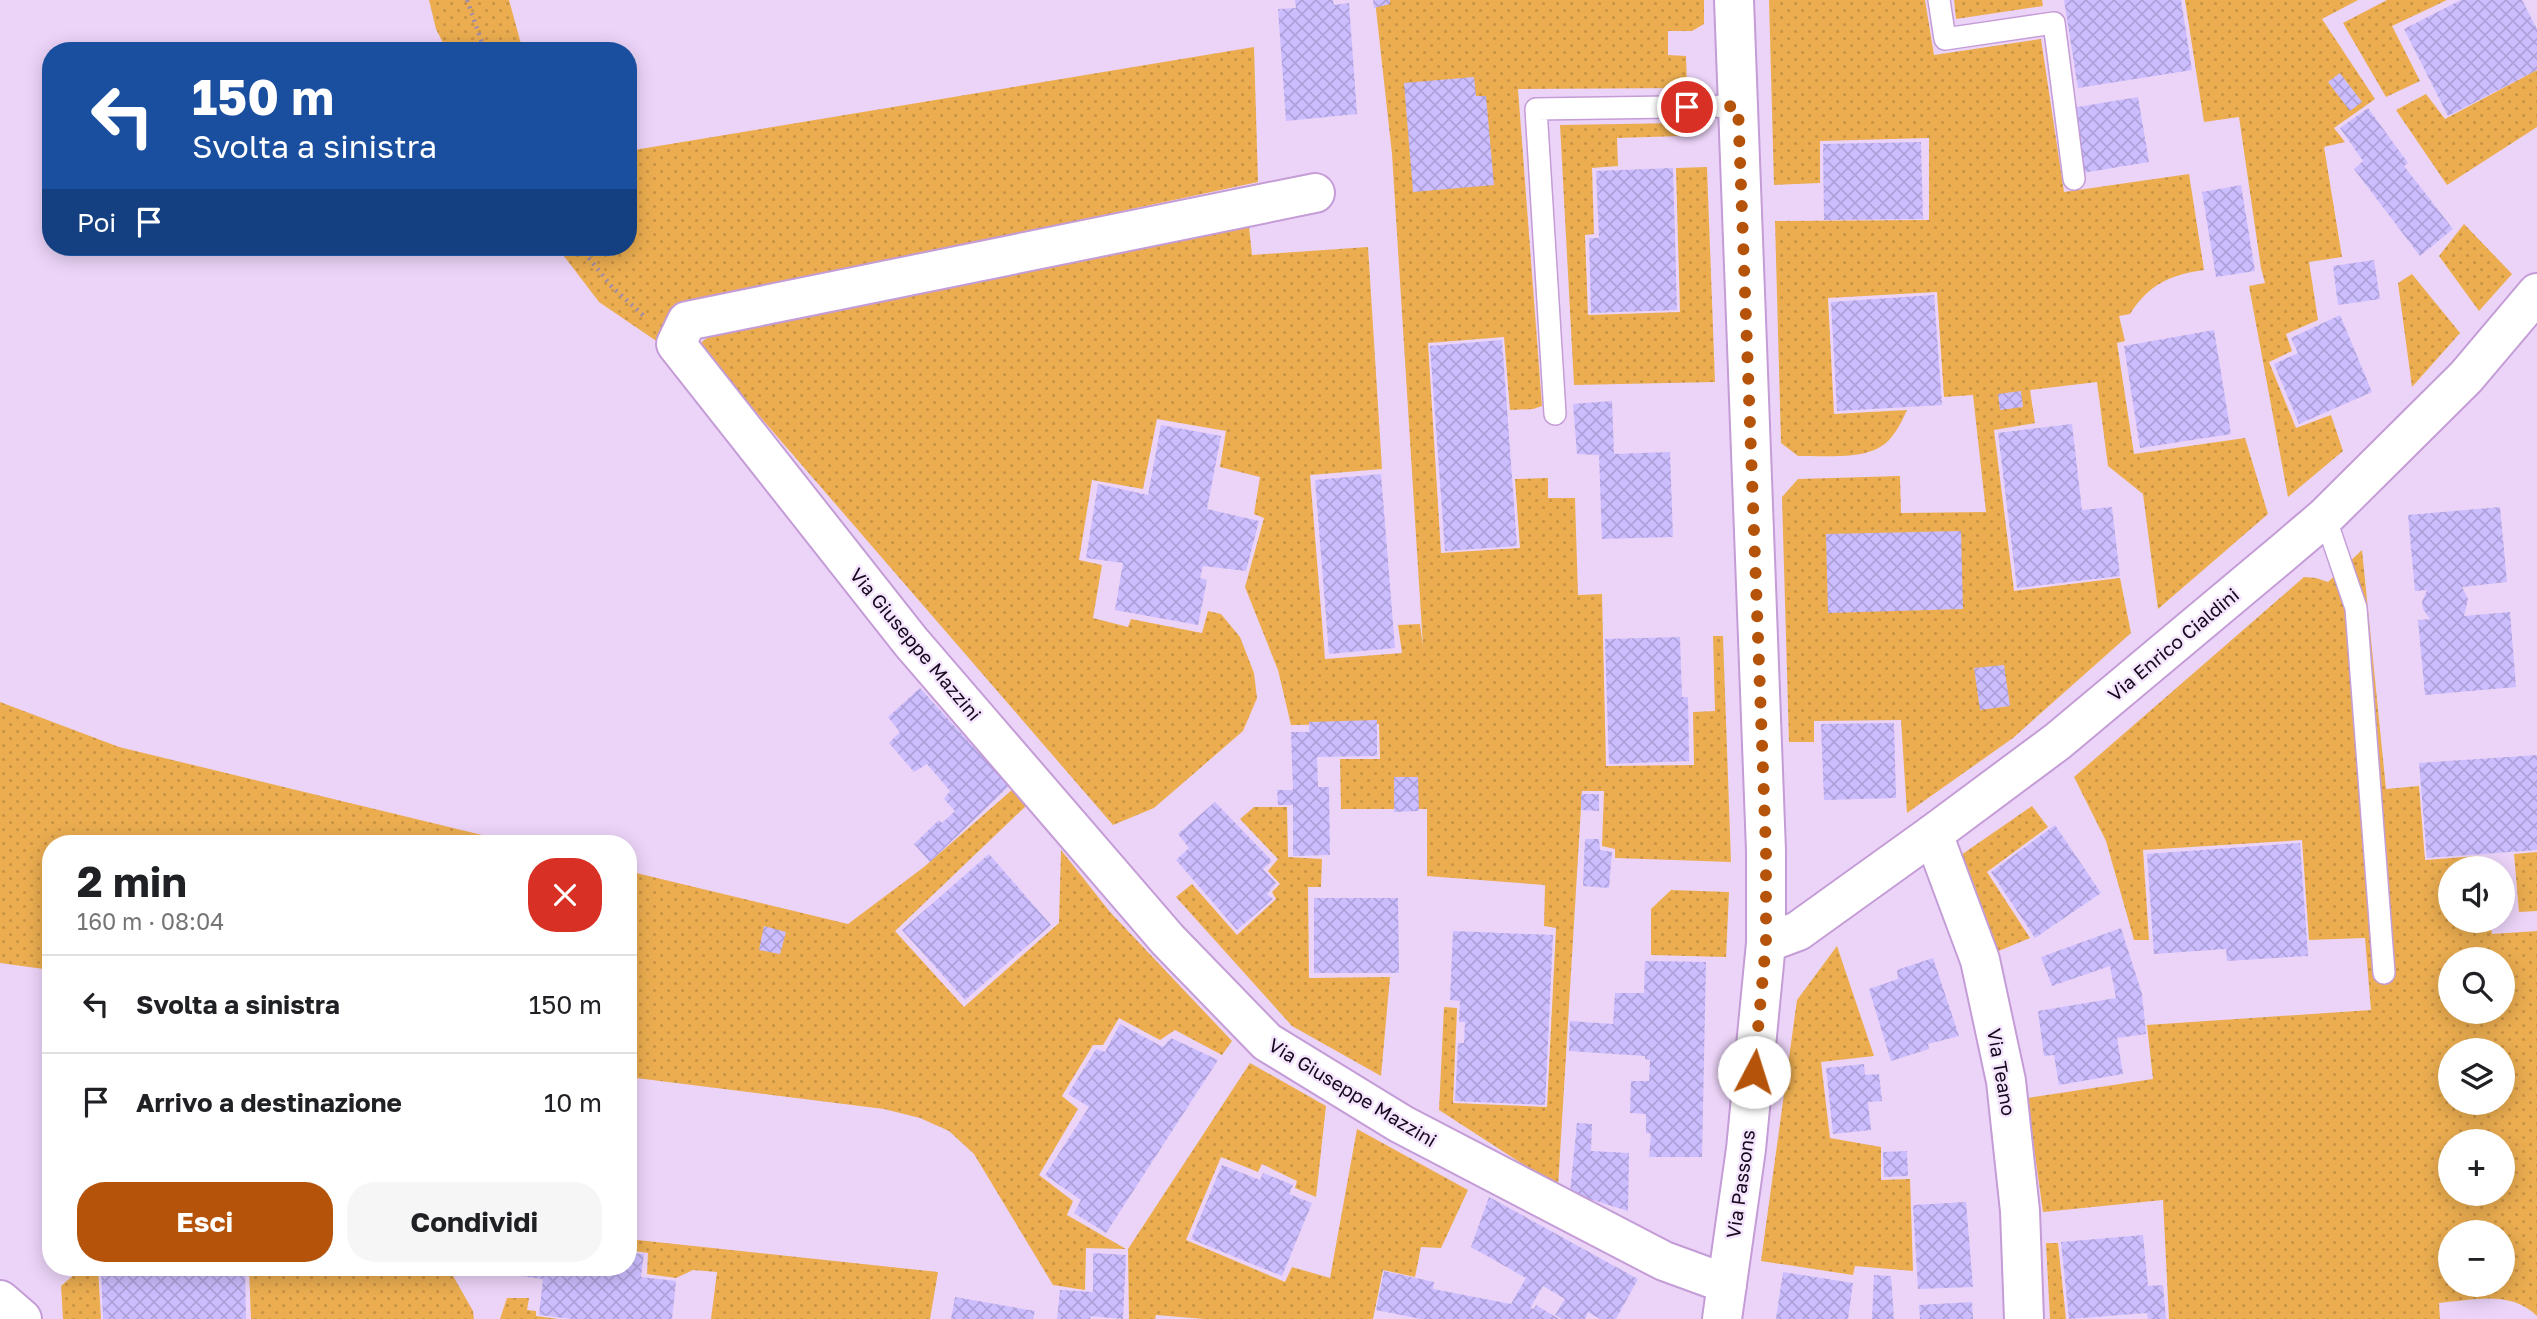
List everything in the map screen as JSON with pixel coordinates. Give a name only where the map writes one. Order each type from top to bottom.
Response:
[{"type":"street","name":"Via Passons","points":[[1724,1301],[1746,1149],[1766,943],[1766,850],[1734,0]]},
{"type":"street","points":[[676,344],[687,321],[1315,193]]},
{"type":"street","name":"Via Enrico Cialdini","points":[[1766,943],[1798,931],[2057,741],[2325,517],[2466,377],[2537,293]]},
{"type":"street","name":"Via Giuseppe Mazzini","points":[[676,344],[911,642],[1168,940],[1267,1042],[1401,1124],[1664,1261],[1724,1301]]},
{"type":"street","name":"Via Teano","points":[[1933,834],[1980,960],[2006,1081],[2020,1211],[2024,1319]]},
{"type":"street","points":[[0,1300],[22,1319]]},
{"type":"lane","points":[[1939,0],[1945,39],[2054,23],[2074,179]]},
{"type":"lane","points":[[1555,414],[1536,109],[1738,106]]},
{"type":"lane","points":[[2325,517],[2356,608],[2384,973]]},
{"type":"path","points":[[467,0],[482,42]]},
{"type":"path","points":[[587,256],[612,287],[676,344]]},
{"type":"shaded area","points":[[429,0],[509,0],[521,42],[442,42],[436,29]]},
{"type":"shaded area","points":[[1375,0],[1704,0],[1704,24],[1692,31],[1668,31],[1668,55],[1686,56],[1687,88],[1518,89],[1542,406],[1510,410],[1504,337],[1428,343],[1441,553],[1520,548],[1515,479],[1548,478],[1548,498],[1575,498],[1578,595],[1602,594],[1606,766],[1694,765],[1693,712],[1715,711],[1713,636],[1723,636],[1731,862],[1615,858],[1615,849],[1602,846],[1604,791],[1582,791],[1558,1187],[1439,1110],[1444,1007],[1457,1008],[1453,1103],[1547,1107],[1556,928],[1544,926],[1545,885],[1427,876],[1427,809],[1341,809],[1340,759],[1380,759],[1379,724],[1291,725],[1278,670],[1245,587],[1264,518],[1254,514],[1260,477],[1220,467],[1226,431],[1157,419],[1143,489],[1092,480],[1079,560],[1102,565],[1093,618],[1128,627],[1131,619],[1202,633],[1208,611],[1221,614],[1240,637],[1254,673],[1257,698],[1243,731],[1154,808],[1113,825],[698,345],[717,330],[1249,227],[1252,255],[1368,247],[1382,469],[1310,475],[1325,659],[1402,653],[1398,625],[1420,624],[1423,647],[1392,154]]},
{"type":"shaded area","points":[[1769,0],[1925,0],[1934,55],[2041,39],[2064,192],[2189,174],[2204,270],[2161,283],[2145,295],[2130,314],[2119,316],[2125,341],[2117,343],[2134,454],[2245,438],[2268,514],[2158,609],[2143,494],[2108,466],[2097,382],[2030,390],[2035,423],[1994,430],[2014,591],[2120,578],[2131,633],[2013,738],[1907,813],[1901,720],[1814,721],[1814,742],[1789,742],[1782,497],[1798,479],[1900,476],[1901,513],[1986,512],[1973,395],[1944,397],[1937,292],[1828,298],[1834,414],[1907,410],[1889,440],[1877,449],[1867,452],[1843,456],[1798,456],[1781,443],[1775,221],[1929,220],[1929,138],[1820,141],[1820,183],[1774,185]]},
{"type":"shaded area","points":[[1954,0],[2042,0],[2043,6],[1956,19]]},
{"type":"shaded area","points":[[2185,0],[2358,0],[2322,19],[2375,99],[2334,128],[2345,142],[2324,147],[2342,257],[2309,262],[2318,320],[2286,334],[2292,351],[2269,362],[2296,428],[2331,415],[2343,451],[2288,497],[2249,286],[2265,283],[2239,117],[2204,122]]},
{"type":"shaded area","points":[[2387,0],[2447,0],[2392,26],[2420,81],[2386,97],[2343,23]]},
{"type":"shaded area","points":[[1254,47],[1258,182],[688,304],[668,349],[599,302],[564,256],[637,256],[637,150]]},
{"type":"shaded area","points":[[2537,70],[2537,127],[2447,185],[2396,110],[2426,94],[2445,119]]},
{"type":"shaded area","points":[[1681,123],[1681,136],[1617,138],[1618,166],[1592,168],[1594,234],[1585,235],[1588,315],[1680,312],[1676,168],[1707,167],[1715,382],[1574,385],[1560,125]]},
{"type":"shaded area","points":[[2464,224],[2512,274],[2479,311],[2439,256]]},
{"type":"shaded area","points":[[2412,274],[2460,333],[2412,387],[2398,283]]},
{"type":"shaded area","points":[[2362,550],[2386,789],[2419,786],[2425,860],[2438,859],[2438,933],[2537,931],[2537,1316],[2516,1303],[2478,1299],[2439,1303],[2440,1319],[2169,1319],[2163,1200],[2043,1212],[2027,1098],[2153,1079],[2147,1025],[2371,1010],[2365,938],[2309,940],[2302,840],[2143,850],[2149,940],[2134,940],[2106,841],[2074,777],[2304,577],[2328,582]]},
{"type":"shaded area","points":[[0,702],[119,747],[482,835],[42,835],[42,969],[0,963]]},
{"type":"shaded area","points":[[1013,789],[1027,805],[895,931],[964,1007],[1059,923],[1061,850],[1110,912],[1232,1041],[1222,1055],[1175,1030],[1160,1040],[1119,1018],[1103,1045],[1093,1045],[1062,1096],[1078,1109],[1039,1175],[1073,1201],[1067,1215],[1126,1249],[1086,1248],[1085,1290],[1053,1285],[974,1154],[949,1131],[920,1118],[884,1109],[637,1078],[637,873],[848,924],[924,867]]},
{"type":"shaded area","points":[[2032,806],[2048,827],[1987,872],[2030,938],[1996,952],[1961,855]]},
{"type":"shaded area","points":[[1254,807],[1287,807],[1288,857],[1322,859],[1321,887],[1308,887],[1309,978],[1390,977],[1381,1076],[1292,1026],[1176,897],[1192,884],[1237,935],[1276,899],[1272,892],[1280,884],[1268,871],[1278,859],[1240,819]]},
{"type":"shaded area","points":[[2537,852],[2537,911],[2519,912],[2514,854]]},
{"type":"shaded area","points":[[1671,890],[1729,892],[1726,957],[1651,955],[1651,909]]},
{"type":"shaded area","points":[[1837,946],[1874,1056],[1821,1062],[1830,1138],[1881,1147],[1881,1180],[1910,1179],[1913,1271],[1855,1266],[1853,1275],[1761,1261],[1797,1000]]},
{"type":"shaded area","points":[[1250,1063],[1326,1106],[1316,1197],[1295,1188],[1297,1181],[1262,1164],[1258,1172],[1221,1157],[1186,1240],[1285,1282],[1292,1267],[1330,1278],[1357,1129],[1468,1190],[1441,1248],[1421,1247],[1415,1277],[1383,1270],[1373,1319],[1205,1319],[1156,1315],[1155,1319],[1129,1319],[1128,1249]]},
{"type":"shaded area","points":[[637,1240],[938,1272],[930,1319],[711,1319],[717,1272],[693,1270],[676,1278],[647,1274],[648,1253],[637,1251]]},
{"type":"shaded area","points":[[2046,1243],[2058,1243],[2066,1319],[2050,1319]]},
{"type":"shaded area","points":[[73,1276],[99,1276],[101,1319],[63,1319],[61,1286]]},
{"type":"shaded area","points":[[249,1276],[453,1276],[473,1311],[474,1319],[251,1319]]},
{"type":"shaded area","points":[[507,1298],[529,1298],[527,1310],[536,1311],[536,1316],[559,1319],[500,1319]]},
{"type":"building","points":[[1295,0],[1333,0],[1334,5],[1349,3],[1357,114],[1286,121],[1278,9],[1296,8]]},
{"type":"building","points":[[1373,0],[1390,0],[1390,4],[1374,8]]},
{"type":"building","points":[[2064,0],[2181,0],[2192,70],[2078,88]]},
{"type":"building","points":[[2461,0],[2522,0],[2537,29],[2537,70],[2448,116],[2404,29]]},
{"type":"building","points":[[2340,73],[2362,102],[2350,111],[2328,82]]},
{"type":"building","points":[[1474,77],[1476,96],[1486,96],[1494,185],[1413,192],[1404,83]]},
{"type":"building","points":[[2138,97],[2149,162],[2082,173],[2072,108]]},
{"type":"building","points":[[2368,108],[2408,163],[2404,166],[2453,229],[2420,256],[2354,169],[2363,161],[2340,128]]},
{"type":"building","points":[[1921,142],[1923,219],[1824,220],[1823,144]]},
{"type":"building","points":[[1673,168],[1677,310],[1591,313],[1589,238],[1599,238],[1596,171]]},
{"type":"building","points":[[2241,185],[2255,271],[2216,277],[2202,192]]},
{"type":"building","points":[[2374,260],[2380,299],[2338,305],[2333,266]]},
{"type":"building","points":[[1934,295],[1942,405],[1837,411],[1831,302]]},
{"type":"building","points":[[2340,315],[2372,392],[2299,424],[2274,364],[2298,353],[2291,338]]},
{"type":"building","points":[[2214,330],[2231,434],[2140,448],[2124,346]]},
{"type":"building","points":[[1502,340],[1517,546],[1445,551],[1430,346]]},
{"type":"building","points":[[2021,391],[2023,407],[2000,410],[1998,394]]},
{"type":"building","points":[[1612,401],[1614,454],[1670,452],[1673,537],[1602,539],[1599,455],[1577,454],[1573,404]]},
{"type":"building","points":[[2072,424],[2082,510],[2112,507],[2120,576],[2017,588],[1998,433]]},
{"type":"building","points":[[1161,425],[1221,436],[1207,509],[1259,521],[1246,571],[1203,566],[1200,578],[1207,580],[1198,625],[1115,610],[1123,563],[1086,558],[1098,484],[1148,495]]},
{"type":"building","points":[[1381,474],[1395,648],[1329,654],[1315,480]]},
{"type":"building","points":[[2500,507],[2507,582],[2462,587],[2468,599],[2464,616],[2510,612],[2516,687],[2425,695],[2418,620],[2430,619],[2422,602],[2427,590],[2415,591],[2408,515]]},
{"type":"building","points":[[1961,531],[1963,609],[1828,613],[1826,534]]},
{"type":"building","points":[[1680,637],[1682,697],[1688,697],[1689,761],[1609,764],[1605,639]]},
{"type":"building","points":[[2004,665],[2010,706],[1980,710],[1974,668]]},
{"type":"building","points":[[920,688],[1009,786],[930,862],[914,844],[939,820],[942,823],[955,811],[944,799],[950,791],[927,764],[914,772],[889,743],[900,732],[888,717]]},
{"type":"building","points":[[1377,720],[1377,756],[1317,757],[1318,787],[1329,787],[1330,855],[1293,856],[1293,805],[1278,805],[1277,790],[1293,790],[1291,732],[1309,732],[1309,722]]},
{"type":"building","points":[[1894,723],[1896,798],[1824,800],[1821,724]]},
{"type":"building","points":[[2537,755],[2537,850],[2427,858],[2419,763]]},
{"type":"building","points":[[1394,777],[1418,777],[1419,811],[1394,812]]},
{"type":"building","points":[[1581,794],[1599,794],[1599,811],[1581,810]]},
{"type":"building","points":[[1215,802],[1272,861],[1263,869],[1276,883],[1267,894],[1273,899],[1237,930],[1176,860],[1189,848],[1178,834]]},
{"type":"building","points":[[2055,825],[2101,893],[2035,938],[1991,872]]},
{"type":"building","points":[[1585,839],[1599,839],[1600,850],[1612,852],[1609,888],[1583,886]]},
{"type":"building","points":[[2300,843],[2308,956],[2227,961],[2226,949],[2154,954],[2147,854]]},
{"type":"building","points":[[989,854],[1051,925],[965,1000],[902,930]]},
{"type":"building","points":[[1314,898],[1398,898],[1399,973],[1314,973]]},
{"type":"building","points":[[764,926],[786,932],[780,954],[759,950]]},
{"type":"building","points":[[2121,928],[2142,994],[2146,1034],[2117,1038],[2123,1074],[2059,1085],[2054,1055],[2044,1056],[2038,1011],[2116,998],[2110,966],[2052,986],[2041,957]]},
{"type":"building","points":[[1453,931],[1553,935],[1545,1105],[1455,1101],[1458,1043],[1464,1043],[1465,1022],[1459,1022],[1460,1001],[1450,1000]]},
{"type":"building","points":[[1933,958],[1959,1036],[1928,1044],[1929,1049],[1891,1061],[1869,989],[1898,979],[1897,970]]},
{"type":"building","points":[[1645,961],[1706,962],[1702,1157],[1649,1157],[1651,1134],[1646,1133],[1646,1114],[1630,1113],[1631,1081],[1649,1081],[1650,1060],[1645,1059],[1645,1056],[1569,1051],[1570,1021],[1613,1024],[1615,993],[1644,993]]},
{"type":"building","points":[[1120,1024],[1163,1047],[1171,1038],[1218,1060],[1106,1233],[1074,1213],[1081,1200],[1045,1175],[1089,1107],[1068,1094],[1096,1049],[1105,1052]]},
{"type":"building","points":[[1864,1064],[1865,1075],[1879,1074],[1882,1101],[1868,1102],[1871,1130],[1833,1134],[1826,1068]]},
{"type":"building","points":[[1577,1123],[1592,1124],[1591,1151],[1629,1153],[1628,1211],[1570,1193]]},
{"type":"building","points":[[1907,1151],[1908,1176],[1884,1177],[1883,1152]]},
{"type":"building","points":[[1222,1165],[1260,1180],[1263,1173],[1293,1185],[1289,1194],[1312,1203],[1282,1276],[1191,1239]]},
{"type":"building","points":[[1489,1197],[1638,1279],[1616,1319],[1600,1319],[1588,1312],[1585,1319],[1562,1319],[1555,1315],[1565,1299],[1543,1286],[1530,1308],[1534,1309],[1536,1305],[1559,1319],[1421,1319],[1376,1310],[1384,1271],[1434,1282],[1433,1289],[1511,1304],[1526,1278],[1471,1247]]},
{"type":"building","points":[[1966,1202],[1973,1287],[1918,1289],[1913,1205]]},
{"type":"building","points":[[2143,1235],[2148,1286],[2163,1285],[2166,1319],[2148,1319],[2147,1313],[2069,1319],[2061,1242]]},
{"type":"building","points":[[1093,1253],[1126,1255],[1123,1319],[1091,1316],[1090,1319],[1057,1319],[1060,1290],[1093,1292]]},
{"type":"building","points":[[637,1254],[644,1254],[641,1277],[676,1281],[672,1319],[572,1319],[539,1315],[543,1279],[520,1276],[637,1276]]},
{"type":"building","points":[[1783,1272],[1853,1283],[1848,1319],[1776,1319]]},
{"type":"building","points":[[1874,1275],[1891,1276],[1894,1319],[1872,1319]]},
{"type":"building","points":[[101,1276],[245,1276],[246,1319],[103,1319]]},
{"type":"building","points":[[955,1297],[1035,1311],[1033,1319],[951,1319]]},
{"type":"building","points":[[1972,1302],[1973,1319],[1920,1319],[1919,1305]]},
{"type":"route","points":[[1687,107],[1738,106],[1766,850],[1766,943],[1754,1072]]}]
